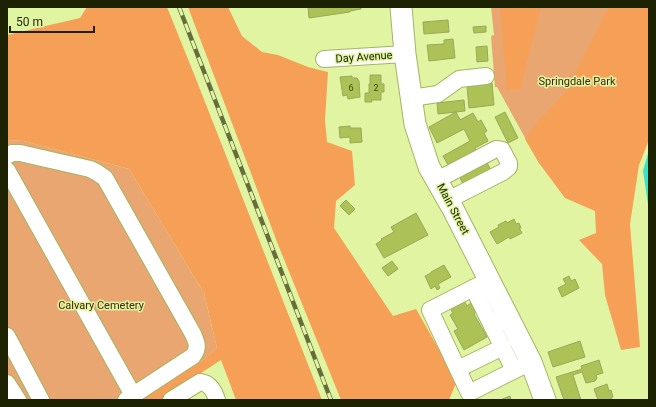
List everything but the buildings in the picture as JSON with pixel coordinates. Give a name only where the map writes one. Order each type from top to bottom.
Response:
[{"type":"main road","name":"Main Street","points":[[401,7],[404,54],[415,124],[429,167],[448,200],[481,284],[523,366],[545,400]]},
{"type":"street","name":"Day Avenue","points":[[324,59],[404,54]]},
{"type":"street","points":[[411,98],[438,94],[459,79],[486,76]]},
{"type":"street","points":[[437,180],[496,149],[502,150],[509,163],[509,167],[503,172],[448,200]]},
{"type":"street","points":[[7,156],[12,153],[20,153],[90,169],[105,178],[193,334],[197,346],[193,356],[129,398],[7,170]]},
{"type":"street","points":[[481,284],[430,310],[469,393],[523,366],[503,347],[500,322]]},
{"type":"street","points":[[7,336],[41,400]]},
{"type":"street","points":[[458,369],[503,347]]},
{"type":"street","points":[[171,400],[200,382],[205,382],[209,385],[215,393],[217,400]]},
{"type":"street","points":[[7,383],[18,400]]},
{"type":"green space","points":[[87,7],[167,7],[322,400],[236,400],[221,360],[162,400],[137,400],[203,360],[217,348],[204,293],[129,169],[24,141],[7,140],[7,35],[80,18]]},
{"type":"green space","points":[[188,7],[228,7],[242,36],[262,52],[278,55],[308,67],[328,72],[325,120],[327,142],[352,151],[355,185],[336,201],[334,228],[393,316],[416,309],[457,381],[449,400],[341,400],[277,242]]},
{"type":"green space","name":"Springdale Park","points":[[491,7],[649,7],[649,137],[539,163],[497,87],[495,87],[491,36],[494,35]]},
{"type":"green space","points":[[500,7],[541,7],[520,89],[507,90]]},
{"type":"green space","points":[[609,7],[649,7],[649,140],[639,165],[630,224],[640,347],[621,350],[605,295],[602,264],[579,240],[596,233],[595,211],[565,198],[539,163],[525,139],[537,122],[564,94]]},
{"type":"green space","name":"Calvary Cemetery","points":[[7,140],[24,141],[129,169],[204,293],[217,348],[203,360],[137,400],[7,400]]},
{"type":"water","points":[[649,150],[649,211],[643,171]]},
{"type":"railway","points":[[179,7],[331,400]]}]
